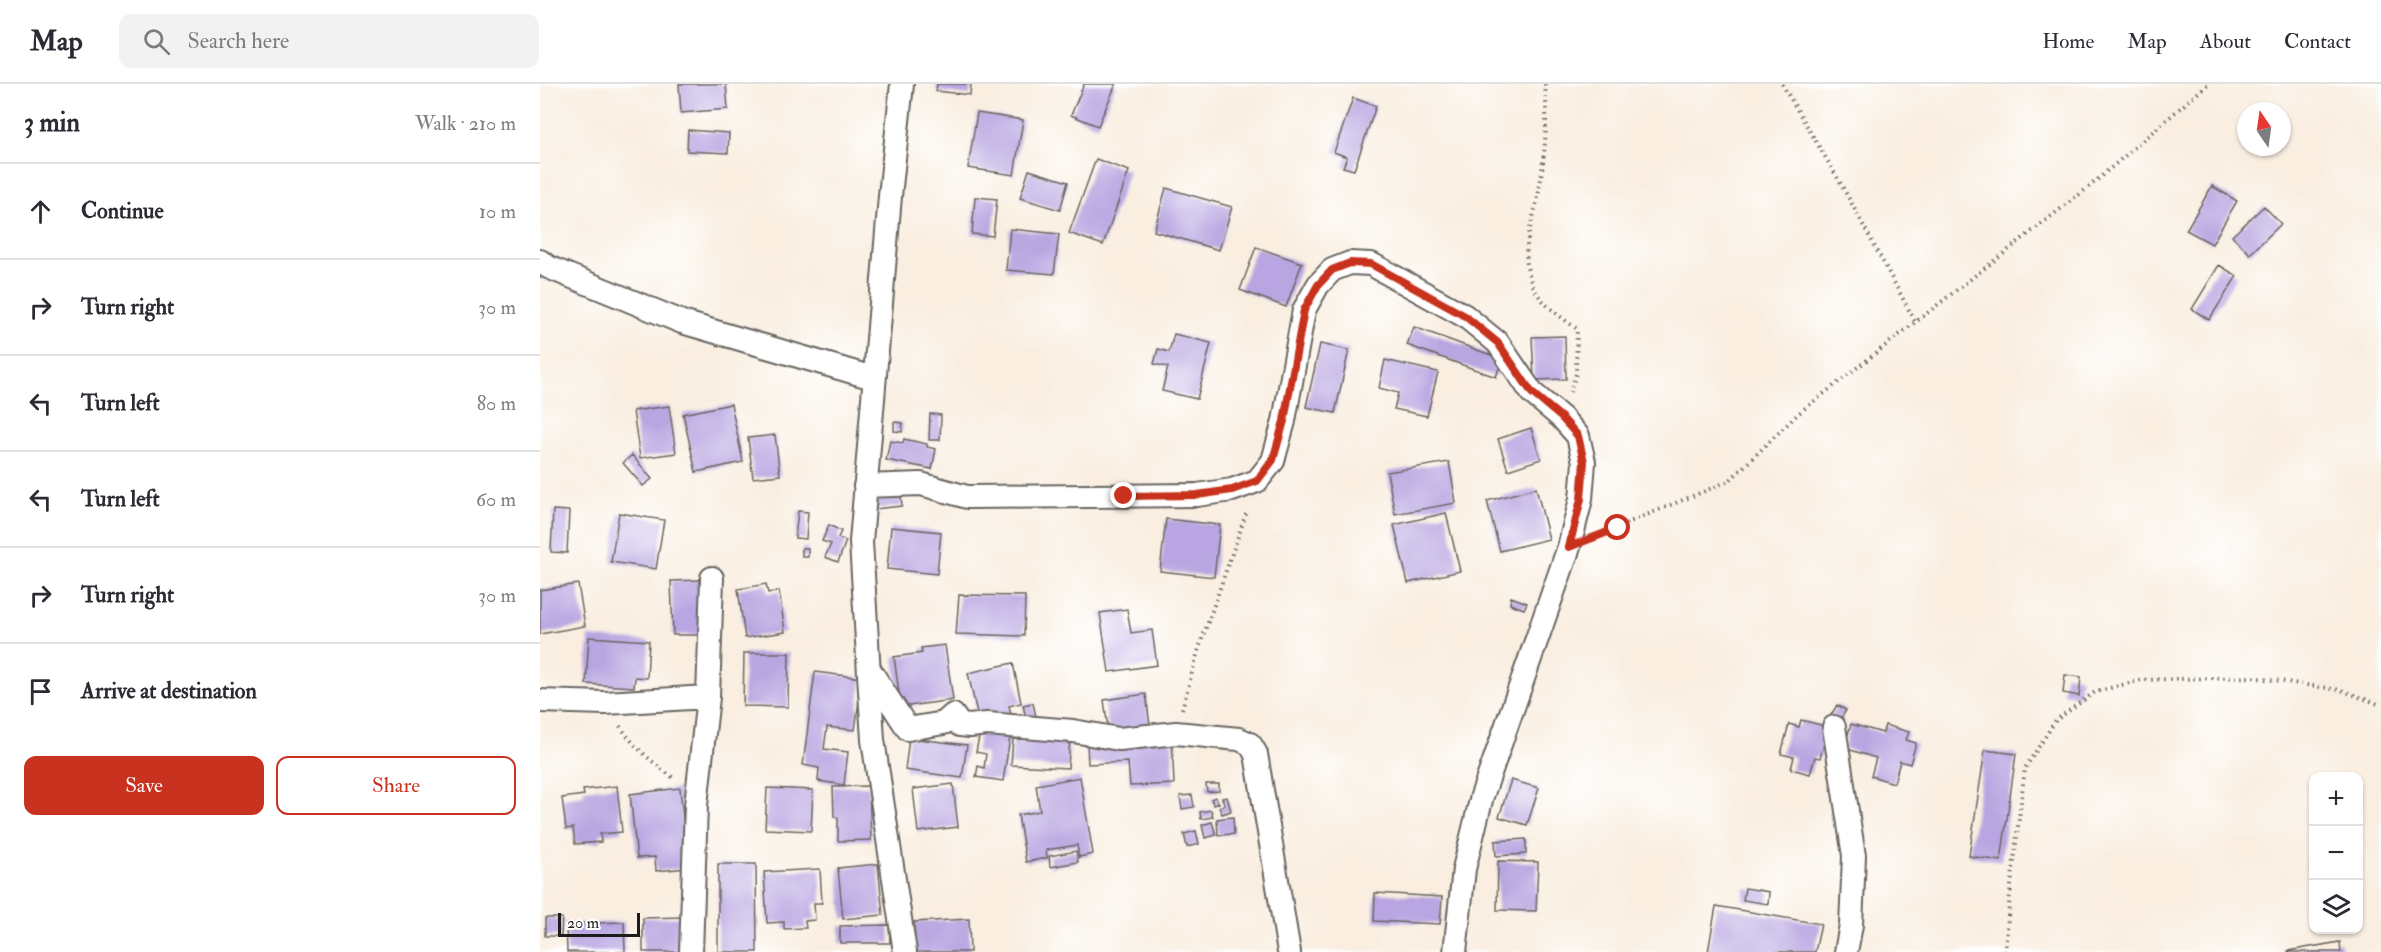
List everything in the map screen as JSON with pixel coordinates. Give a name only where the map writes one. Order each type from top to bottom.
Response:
[{"type":"street","points":[[902,84],[873,378],[861,542],[873,740],[905,952]]},
{"type":"street","points":[[540,261],[548,267],[682,322],[873,378]]},
{"type":"street","points":[[865,486],[921,484],[967,497],[1197,495],[1232,490],[1257,481],[1273,460],[1279,441],[1304,310],[1318,285],[1332,270],[1350,263],[1371,264],[1465,316],[1498,343],[1532,393],[1562,418],[1578,436],[1584,462],[1581,499],[1569,547],[1482,796],[1464,869],[1455,952]]},
{"type":"street","points":[[691,952],[696,805],[708,697],[712,578]]},
{"type":"street","points":[[867,666],[908,729],[944,723],[952,715],[960,725],[970,726],[987,724],[1072,731],[1119,739],[1176,733],[1239,739],[1250,744],[1256,754],[1289,952]]},
{"type":"street","points":[[540,701],[605,704],[708,697]]},
{"type":"street","points":[[1834,727],[1854,856],[1851,925],[1846,952]]},
{"type":"path","points":[[1545,84],[1548,120],[1540,188],[1527,241],[1525,262],[1534,290],[1577,329],[1576,374],[1562,418]]},
{"type":"path","points":[[1782,84],[1840,182],[1916,322]]},
{"type":"path","points":[[1569,547],[1729,481],[1799,413],[2090,186],[2208,84]]},
{"type":"path","points":[[1176,733],[1199,648],[1257,481]]},
{"type":"path","points":[[2005,952],[2025,768],[2056,720],[2095,692],[2141,680],[2252,677],[2341,690],[2381,705]]},
{"type":"path","points":[[605,704],[626,736],[657,766],[678,781],[696,805]]},
{"type":"building","points":[[679,84],[726,84],[728,109],[681,113]]},
{"type":"building","points":[[937,84],[971,84],[970,95],[936,91]]},
{"type":"building","points":[[1084,84],[1116,84],[1098,126],[1071,115]]},
{"type":"building","points":[[1353,98],[1376,106],[1354,170],[1343,167],[1347,157],[1334,152]]},
{"type":"building","points":[[977,113],[1023,120],[1014,175],[968,168]]},
{"type":"building","points":[[688,130],[729,133],[728,153],[687,151]]},
{"type":"building","points":[[1096,159],[1129,171],[1103,245],[1069,233]]},
{"type":"building","points":[[1029,170],[1068,182],[1060,210],[1020,198]]},
{"type":"building","points":[[2212,186],[2237,201],[2212,244],[2186,230]]},
{"type":"building","points":[[1166,188],[1232,207],[1219,250],[1154,231]]},
{"type":"building","points":[[975,197],[997,199],[993,236],[972,234]]},
{"type":"building","points":[[2264,206],[2281,224],[2250,254],[2232,236]]},
{"type":"building","points":[[1010,229],[1059,234],[1054,274],[1006,270]]},
{"type":"building","points":[[1256,247],[1302,263],[1286,307],[1240,290]]},
{"type":"building","points":[[2219,265],[2237,276],[2209,320],[2192,309]]},
{"type":"building","points":[[1414,327],[1502,359],[1496,377],[1407,345]]},
{"type":"building","points":[[1174,334],[1211,343],[1197,399],[1162,391],[1168,367],[1154,364],[1158,349],[1169,352]]},
{"type":"building","points":[[1565,336],[1566,379],[1534,380],[1532,337]]},
{"type":"building","points":[[1320,344],[1349,350],[1335,413],[1306,407]]},
{"type":"building","points":[[1385,360],[1438,372],[1427,416],[1394,409],[1398,393],[1379,388]]},
{"type":"building","points":[[731,404],[743,462],[696,472],[683,414]]},
{"type":"building","points":[[669,406],[676,453],[640,458],[633,411]]},
{"type":"building","points":[[930,414],[941,415],[940,440],[929,440]]},
{"type":"building","points":[[894,422],[903,423],[902,432],[894,431]]},
{"type":"building","points":[[1531,428],[1541,459],[1508,470],[1498,439]]},
{"type":"building","points":[[775,435],[780,475],[753,478],[748,438]]},
{"type":"building","points":[[904,439],[927,444],[927,447],[936,449],[932,469],[886,460],[890,441],[903,443]]},
{"type":"building","points":[[632,455],[652,479],[643,486],[623,463]]},
{"type":"building","points":[[1449,462],[1456,503],[1395,514],[1387,472]]},
{"type":"building","points":[[900,487],[902,506],[875,509],[873,490]]},
{"type":"building","points":[[1536,488],[1549,539],[1500,551],[1487,501]]},
{"type":"building","points":[[553,510],[569,511],[567,553],[551,552]]},
{"type":"building","points":[[798,511],[808,512],[806,539],[795,538]]},
{"type":"building","points":[[619,513],[664,520],[656,569],[611,562]]},
{"type":"building","points":[[1446,513],[1460,571],[1408,583],[1394,525]]},
{"type":"building","points":[[1166,519],[1220,525],[1214,577],[1160,571]]},
{"type":"building","points":[[829,525],[841,531],[838,538],[846,541],[838,562],[825,557],[831,544],[822,541]]},
{"type":"building","points":[[891,527],[941,532],[937,574],[887,569]]},
{"type":"building","points":[[802,548],[808,548],[808,557],[802,557]]},
{"type":"building","points":[[702,580],[703,635],[673,635],[671,581]]},
{"type":"building","points":[[578,584],[585,626],[540,634],[540,590]]},
{"type":"building","points":[[766,584],[768,593],[779,591],[785,632],[745,638],[738,589]]},
{"type":"building","points":[[959,595],[1025,596],[1024,636],[956,634]]},
{"type":"building","points":[[1511,597],[1527,603],[1524,609],[1510,604]]},
{"type":"building","points":[[1127,609],[1131,633],[1152,630],[1157,665],[1109,672],[1100,613]]},
{"type":"building","points":[[589,637],[649,641],[647,678],[635,677],[634,687],[586,684]]},
{"type":"building","points":[[945,645],[953,700],[901,707],[894,657],[922,653],[921,648]]},
{"type":"building","points":[[744,653],[789,653],[788,707],[743,706]]},
{"type":"building","points":[[1013,663],[1021,703],[1009,706],[1011,715],[979,722],[968,673]]},
{"type":"building","points":[[815,672],[862,678],[855,730],[827,727],[824,749],[848,752],[844,785],[818,781],[819,768],[803,765]]},
{"type":"building","points":[[2065,675],[2081,677],[2079,696],[2063,693]]},
{"type":"building","points":[[1146,694],[1151,734],[1109,736],[1104,700]]},
{"type":"building","points":[[1033,703],[1036,717],[1026,719],[1023,705]]},
{"type":"building","points":[[1837,705],[1846,710],[1840,720],[1831,715]]},
{"type":"building","points":[[1801,720],[1829,727],[1820,758],[1815,757],[1810,774],[1791,769],[1794,757],[1781,754],[1789,724],[1799,727]]},
{"type":"building","points":[[1851,724],[1883,733],[1885,725],[1909,732],[1906,740],[1916,743],[1910,764],[1900,761],[1894,783],[1871,776],[1876,758],[1844,748]]},
{"type":"building","points":[[981,727],[1011,731],[1003,781],[976,777],[978,766],[984,768],[986,754],[976,752]]},
{"type":"building","points":[[1021,734],[1070,737],[1068,768],[1011,765],[1013,739],[1021,739]]},
{"type":"building","points":[[909,738],[967,745],[962,778],[905,770]]},
{"type":"building","points":[[1172,739],[1174,784],[1130,786],[1128,762],[1088,764],[1087,743]]},
{"type":"building","points":[[1985,750],[2016,754],[2001,861],[1969,856]]},
{"type":"building","points":[[1080,777],[1093,854],[1079,857],[1077,845],[1046,850],[1047,858],[1026,862],[1018,815],[1040,811],[1036,785]]},
{"type":"building","points":[[1511,780],[1539,788],[1527,825],[1499,817]]},
{"type":"building","points":[[953,784],[958,827],[918,832],[913,789]]},
{"type":"building","points":[[1206,784],[1219,784],[1219,791],[1207,792]]},
{"type":"building","points":[[617,786],[622,832],[600,834],[601,842],[575,844],[573,828],[566,829],[562,798],[584,795],[583,790]]},
{"type":"building","points":[[869,786],[871,840],[838,841],[838,818],[834,817],[833,787]]},
{"type":"building","points":[[680,788],[688,868],[656,871],[655,857],[637,858],[630,794]]},
{"type":"building","points":[[767,788],[813,790],[811,831],[765,829]]},
{"type":"building","points":[[1192,795],[1194,807],[1182,809],[1180,796]]},
{"type":"building","points":[[1215,797],[1219,803],[1214,805],[1211,799]]},
{"type":"building","points":[[1227,797],[1231,811],[1222,814],[1219,807],[1225,805],[1222,798]]},
{"type":"building","points":[[1211,810],[1213,817],[1201,819],[1200,812]]},
{"type":"building","points":[[1233,817],[1234,834],[1218,835],[1217,819]]},
{"type":"building","points":[[1212,822],[1216,835],[1205,838],[1202,825]]},
{"type":"building","points":[[1196,831],[1199,844],[1187,847],[1184,834]]},
{"type":"building","points":[[1526,839],[1526,854],[1496,856],[1495,841]]},
{"type":"building","points":[[1076,851],[1078,862],[1050,867],[1049,856]]},
{"type":"building","points":[[1498,861],[1538,862],[1536,911],[1497,910]]},
{"type":"building","points":[[718,864],[756,864],[757,952],[718,952]]},
{"type":"building","points":[[878,864],[883,915],[843,919],[838,868]]},
{"type":"building","points":[[820,869],[822,903],[814,903],[815,920],[805,921],[806,928],[784,929],[784,922],[767,923],[764,872]]},
{"type":"building","points":[[1745,888],[1769,892],[1768,904],[1743,900]]},
{"type":"building","points":[[1375,893],[1442,897],[1440,924],[1374,921]]},
{"type":"building","points":[[1716,906],[1821,924],[1815,952],[1708,952]]},
{"type":"building","points":[[685,917],[686,949],[680,949],[680,952],[643,952],[643,918]]},
{"type":"building","points":[[545,918],[562,918],[561,936],[545,936]]},
{"type":"building","points":[[969,919],[970,952],[915,952],[914,922]]},
{"type":"building","points":[[624,922],[625,952],[567,952],[566,924]]},
{"type":"building","points":[[889,925],[890,943],[840,943],[840,926]]},
{"type":"building","points":[[2340,942],[2341,952],[2288,952],[2288,951]]},
{"type":"route","points":[[1124,496],[1197,495],[1232,490],[1257,481],[1273,460],[1284,421],[1304,310],[1318,285],[1332,270],[1350,263],[1371,264],[1393,274],[1465,316],[1498,343],[1532,393],[1562,418],[1578,436],[1584,462],[1581,499],[1569,547],[1618,528]]}]
